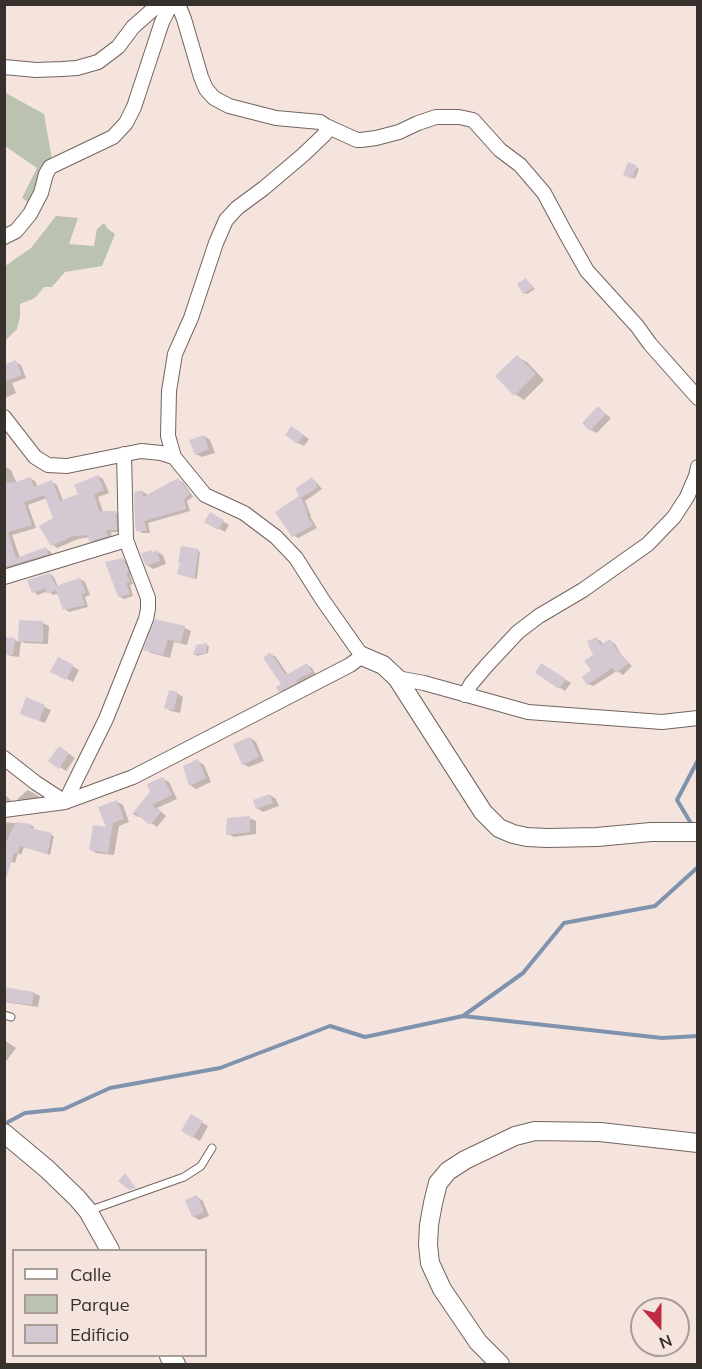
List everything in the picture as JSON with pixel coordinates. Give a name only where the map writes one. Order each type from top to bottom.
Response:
[{"type":"street","points":[[4,67],[36,70],[62,69],[98,62],[118,47],[134,27],[159,4]]},
{"type":"street","points":[[4,237],[16,231],[30,214],[41,193],[50,167],[113,137],[126,123],[134,107],[162,22],[171,4]]},
{"type":"street","points":[[178,4],[206,89],[214,98],[230,106],[276,118],[320,122],[361,140],[399,132],[436,117],[459,117],[473,120],[500,150],[520,165],[544,193],[587,271],[698,398]]},
{"type":"street","points":[[326,126],[327,131],[324,135],[303,155],[237,208],[226,220],[191,318],[175,354],[169,391],[168,436],[174,457],[205,495],[244,513],[276,537],[296,558],[322,600],[362,656],[383,665],[397,678],[483,812],[500,828],[527,837],[547,838],[597,837],[651,832],[698,832]]},
{"type":"street","points":[[4,417],[35,457],[48,465],[68,466],[141,451],[174,457]]},
{"type":"street","points":[[65,802],[106,719],[148,609],[148,598],[126,540],[124,454]]},
{"type":"street","points":[[465,694],[471,684],[518,632],[648,544],[674,518],[687,497],[698,467]]},
{"type":"street","points":[[4,578],[126,540]]},
{"type":"street","points":[[4,810],[65,802],[133,777],[350,665],[362,656]]},
{"type":"street","points":[[397,678],[528,711],[662,722],[698,718]]},
{"type":"street","points":[[4,758],[65,802]]},
{"type":"street","points":[[500,1365],[478,1342],[460,1316],[442,1289],[430,1263],[429,1225],[433,1203],[438,1183],[448,1171],[465,1160],[515,1136],[535,1131],[600,1132],[698,1143]]},
{"type":"street","points":[[4,1133],[77,1198],[88,1212],[109,1249]]},
{"type":"lane","points":[[88,1212],[184,1177],[201,1166],[212,1148]]},
{"type":"green space","points":[[4,92],[44,114],[54,171],[40,210],[22,198],[37,168],[5,146]]},
{"type":"green space","points":[[56,216],[78,218],[69,244],[94,246],[97,229],[104,223],[115,234],[102,266],[65,272],[52,287],[44,287],[35,298],[20,304],[17,329],[5,341],[5,266],[31,248]]},
{"type":"building","points":[[628,162],[637,166],[632,179],[623,175]]},
{"type":"building","points":[[526,278],[533,288],[523,294],[517,284]]},
{"type":"building","points":[[517,355],[536,374],[514,396],[495,376]]},
{"type":"building","points":[[16,360],[22,375],[4,382],[4,365]]},
{"type":"building","points":[[598,406],[606,414],[590,431],[582,423]]},
{"type":"building","points":[[291,426],[304,435],[297,444],[285,435]]},
{"type":"building","points":[[204,435],[209,449],[195,455],[189,440]]},
{"type":"building","points":[[98,475],[104,490],[94,494],[99,511],[116,511],[117,530],[106,530],[108,536],[89,542],[88,535],[73,536],[51,546],[39,526],[53,518],[44,495],[24,502],[32,525],[8,532],[16,558],[46,547],[48,554],[4,567],[4,483],[13,483],[30,477],[34,487],[52,480],[60,501],[78,494],[74,485]]},
{"type":"building","points":[[312,477],[318,487],[301,498],[308,513],[306,514],[313,525],[292,537],[275,512],[299,496],[295,489]]},
{"type":"building","points":[[178,478],[190,494],[184,499],[186,509],[144,521],[147,531],[136,531],[134,492],[143,490],[143,497]]},
{"type":"building","points":[[210,512],[224,520],[218,530],[204,522]]},
{"type":"building","points":[[181,546],[199,549],[194,579],[177,574]]},
{"type":"building","points":[[152,550],[152,552],[157,550],[160,561],[146,566],[141,553]]},
{"type":"building","points":[[123,558],[129,572],[126,573],[130,582],[126,583],[130,594],[118,597],[105,562]]},
{"type":"building","points":[[50,573],[56,586],[80,578],[86,593],[81,594],[85,605],[63,610],[56,590],[47,594],[45,588],[32,593],[27,580]]},
{"type":"building","points":[[155,619],[185,626],[181,643],[168,639],[163,655],[143,650]]},
{"type":"building","points":[[19,620],[43,621],[43,642],[18,641]]},
{"type":"building","points":[[4,637],[15,638],[13,655],[4,654]]},
{"type":"building","points":[[597,637],[600,645],[610,639],[629,663],[617,673],[612,668],[587,685],[582,677],[591,670],[584,661],[593,655],[587,641]]},
{"type":"building","points":[[207,643],[206,653],[193,655],[196,645]]},
{"type":"building","points":[[270,652],[286,675],[307,663],[312,672],[279,692],[276,687],[281,684],[263,658]]},
{"type":"building","points":[[58,657],[74,665],[66,680],[50,672]]},
{"type":"building","points":[[541,663],[566,679],[559,689],[535,673]]},
{"type":"building","points":[[169,690],[178,692],[174,710],[164,708]]},
{"type":"building","points":[[26,697],[45,705],[39,721],[20,714]]},
{"type":"building","points":[[250,737],[259,757],[242,765],[233,744]]},
{"type":"building","points":[[59,746],[69,753],[59,769],[48,761]]},
{"type":"building","points":[[198,759],[206,778],[189,786],[183,766]]},
{"type":"building","points":[[163,777],[172,795],[152,805],[161,812],[150,825],[135,813],[131,815],[150,792],[147,784]]},
{"type":"building","points":[[270,794],[273,803],[256,809],[253,800]]},
{"type":"building","points":[[117,800],[124,819],[113,823],[108,853],[89,850],[93,825],[106,827],[98,807]]},
{"type":"building","points":[[250,816],[250,832],[226,835],[227,818]]},
{"type":"building","points":[[16,822],[31,824],[31,828],[52,833],[47,854],[20,846],[17,854],[14,853],[7,876],[4,875],[4,846]]},
{"type":"building","points":[[4,987],[34,992],[32,1005],[4,1001]]},
{"type":"building","points":[[191,1114],[203,1121],[193,1138],[181,1131]]},
{"type":"building","points":[[125,1173],[136,1188],[129,1190],[118,1181]]},
{"type":"building","points":[[197,1195],[204,1212],[192,1217],[185,1200]]},
{"type":"waterway","points":[[692,825],[677,800],[698,760]]},
{"type":"waterway","points":[[463,1016],[523,973],[564,923],[655,906],[698,867]]},
{"type":"waterway","points":[[8,1122],[25,1113],[64,1109],[110,1088],[220,1068],[330,1026],[365,1037],[463,1016],[662,1038],[698,1036]]}]
